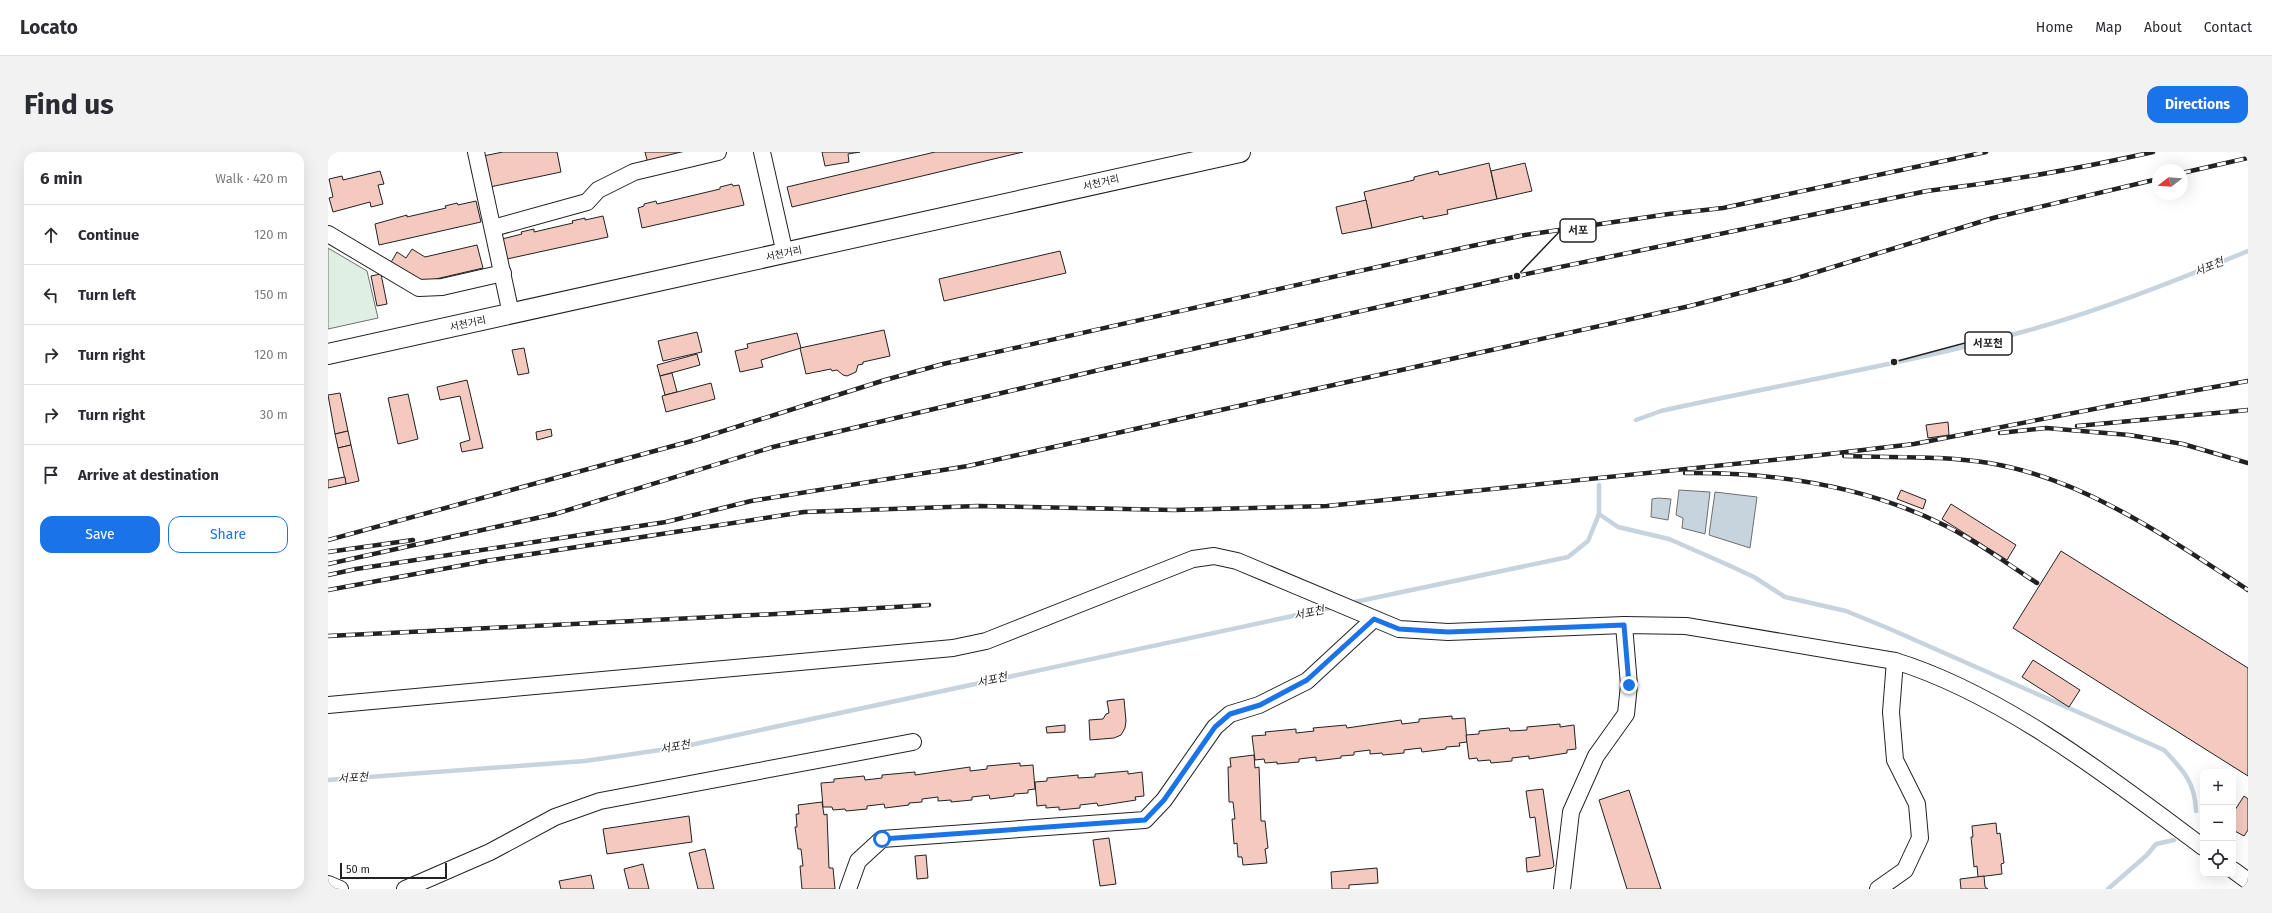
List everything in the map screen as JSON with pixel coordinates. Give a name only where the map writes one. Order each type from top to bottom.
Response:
[{"type":"main road","name":"서천거리","points":[[328,354],[1240,152]]},
{"type":"street","points":[[476,152],[511,314]]},
{"type":"street","points":[[493,228],[587,202],[598,190],[634,172],[718,152]]},
{"type":"street","points":[[762,152],[785,254]]},
{"type":"street","points":[[328,234],[419,288],[442,287],[503,272]]},
{"type":"street","points":[[328,705],[953,648],[986,641],[1193,560],[1214,556],[1237,560],[1399,629],[1448,632],[1624,625],[1686,626],[1895,661],[1924,670],[1990,703],[2054,741],[2200,845]]},
{"type":"street","points":[[848,889],[858,861],[882,839],[1145,820],[1164,800],[1220,723],[1230,714],[1260,705],[1307,680],[1368,617]]},
{"type":"street","points":[[1562,889],[1571,812],[1596,756],[1626,714],[1629,685],[1624,625]]},
{"type":"street","points":[[1878,889],[1905,870],[1920,838],[1917,804],[1895,760],[1890,712],[1895,661]]},
{"type":"street","points":[[405,889],[490,852],[554,817],[600,801],[913,742]]},
{"type":"street","points":[[2236,872],[2248,881]]},
{"type":"street","points":[[328,884],[340,889]]},
{"type":"green space","points":[[328,248],[367,271],[378,318],[328,329]]},
{"type":"shaded area","points":[[1679,490],[1710,492],[1705,534],[1682,528],[1683,518],[1676,515]]},
{"type":"shaded area","points":[[1715,492],[1757,497],[1750,548],[1709,535]]},
{"type":"shaded area","points":[[1652,499],[1671,499],[1668,520],[1651,517]]},
{"type":"building","points":[[503,152],[557,152],[561,172],[490,187],[483,156]]},
{"type":"building","points":[[645,152],[703,152],[648,164]]},
{"type":"building","points":[[822,152],[860,152],[848,154],[849,162],[825,166]]},
{"type":"building","points":[[935,152],[1023,152],[792,207],[787,187]]},
{"type":"building","points":[[1489,163],[1497,199],[1447,210],[1448,214],[1423,219],[1423,216],[1372,228],[1364,192],[1414,180],[1414,177],[1438,171],[1439,175]]},
{"type":"building","points":[[1525,163],[1532,191],[1497,199],[1491,171]]},
{"type":"building","points":[[380,171],[384,184],[378,185],[383,204],[371,207],[370,202],[333,212],[329,198],[333,197],[329,179],[342,176],[343,180]]},
{"type":"building","points":[[732,184],[733,186],[739,185],[744,205],[642,228],[638,208],[644,206],[644,204],[656,201],[657,204],[720,189],[720,187]]},
{"type":"building","points":[[1366,200],[1372,228],[1342,234],[1336,207]]},
{"type":"building","points":[[476,201],[481,222],[379,245],[375,224],[407,215],[407,217],[446,208],[445,206],[457,203],[458,205]]},
{"type":"building","points":[[603,216],[608,237],[507,259],[502,239],[534,229],[534,232],[573,223],[572,221]]},
{"type":"building","points":[[477,245],[483,268],[423,282],[390,264],[397,252],[406,258],[412,249],[425,257]]},
{"type":"building","points":[[1060,251],[1066,273],[944,301],[939,279]]},
{"type":"building","points":[[381,274],[387,304],[377,306],[371,276]]},
{"type":"building","points":[[884,330],[890,356],[863,362],[863,364],[858,365],[856,372],[847,376],[843,375],[837,370],[832,371],[831,369],[806,374],[800,348]]},
{"type":"building","points":[[697,332],[702,352],[663,361],[658,341]]},
{"type":"building","points":[[797,333],[801,348],[761,360],[763,367],[740,372],[735,351],[748,348],[747,344]]},
{"type":"building","points":[[524,348],[529,373],[518,375],[512,350]]},
{"type":"building","points":[[697,354],[700,365],[660,376],[657,365]]},
{"type":"building","points":[[672,373],[677,392],[665,395],[660,376]]},
{"type":"building","points":[[467,380],[483,448],[462,452],[460,443],[470,440],[460,396],[440,400],[437,387]]},
{"type":"building","points":[[711,383],[715,399],[666,412],[662,396]]},
{"type":"building","points":[[340,393],[348,431],[335,434],[328,395]]},
{"type":"building","points":[[408,394],[418,439],[398,444],[388,398]]},
{"type":"building","points":[[1948,422],[1949,435],[1928,438],[1926,425]]},
{"type":"building","points":[[551,429],[552,436],[537,440],[536,432]]},
{"type":"building","points":[[348,431],[351,445],[338,448],[335,434]]},
{"type":"building","points":[[351,445],[359,481],[346,484],[338,448]]},
{"type":"building","points":[[345,477],[346,484],[328,488],[328,480]]},
{"type":"building","points":[[1901,490],[1926,500],[1923,509],[1897,499]]},
{"type":"building","points":[[1951,504],[2016,545],[2007,560],[1942,519]]},
{"type":"building","points":[[2061,551],[2248,668],[2248,776],[2013,628]]},
{"type":"building","points":[[2033,660],[2080,690],[2069,707],[2022,677]]},
{"type":"building","points":[[1124,699],[1126,721],[1125,728],[1121,735],[1114,738],[1090,740],[1089,720],[1103,719],[1106,714],[1109,713],[1107,701]]},
{"type":"building","points":[[1452,716],[1452,719],[1465,718],[1467,742],[1459,743],[1460,746],[1422,752],[1421,748],[1404,750],[1404,753],[1383,755],[1382,753],[1370,754],[1370,750],[1354,752],[1354,755],[1341,756],[1341,758],[1316,761],[1316,757],[1299,759],[1299,762],[1277,764],[1277,762],[1265,763],[1264,759],[1255,760],[1252,736],[1266,735],[1265,732],[1296,729],[1296,733],[1314,731],[1313,728],[1346,725],[1347,728],[1401,720],[1402,724],[1419,722],[1419,719]]},
{"type":"building","points":[[1560,724],[1560,727],[1574,725],[1576,749],[1567,750],[1567,753],[1529,759],[1529,756],[1512,758],[1512,761],[1491,763],[1490,760],[1478,761],[1477,758],[1469,759],[1466,735],[1479,734],[1479,731],[1509,728],[1510,731],[1527,730],[1527,727]]},
{"type":"building","points":[[1065,725],[1065,732],[1047,733],[1046,727]]},
{"type":"building","points":[[1254,755],[1255,768],[1259,767],[1261,821],[1265,821],[1268,848],[1265,849],[1267,863],[1243,865],[1242,857],[1238,857],[1237,843],[1234,844],[1232,819],[1235,819],[1233,802],[1229,802],[1228,767],[1231,767],[1230,758]]},
{"type":"building","points":[[1020,763],[1020,766],[1033,765],[1035,789],[1028,790],[1028,793],[990,799],[989,795],[972,797],[972,800],[951,802],[951,800],[938,801],[938,797],[922,799],[922,802],[909,803],[909,805],[885,808],[884,804],[867,806],[867,809],[846,811],[845,809],[833,810],[832,807],[823,807],[821,783],[834,782],[834,779],[864,776],[865,780],[882,778],[882,775],[915,772],[915,775],[970,767],[970,771],[987,769],[987,766]]},
{"type":"building","points":[[1128,771],[1128,774],[1142,772],[1144,796],[1135,797],[1136,800],[1098,806],[1097,803],[1080,805],[1080,808],[1059,810],[1059,807],[1046,808],[1046,805],[1037,806],[1035,782],[1047,781],[1047,778],[1078,775],[1078,778],[1095,777],[1095,774]]},
{"type":"building","points":[[1543,789],[1554,866],[1552,868],[1527,872],[1526,858],[1540,856],[1535,817],[1530,818],[1526,791]]},
{"type":"building","points":[[1629,790],[1661,889],[1627,889],[1599,800]]},
{"type":"building","points":[[2244,796],[2248,799],[2248,830],[2244,836],[2236,832],[2236,808]]},
{"type":"building","points":[[822,802],[824,815],[827,814],[829,868],[833,868],[835,889],[802,889],[800,866],[803,866],[801,849],[798,849],[795,827],[797,827],[796,814],[799,814],[798,805]]},
{"type":"building","points":[[689,816],[692,842],[607,854],[603,829]]},
{"type":"building","points":[[1996,823],[1997,834],[2000,833],[2004,863],[2001,864],[2002,874],[1978,877],[1977,866],[1974,867],[1971,837],[1973,837],[1972,826]]},
{"type":"building","points":[[1109,838],[1116,884],[1100,886],[1093,840]]},
{"type":"building","points":[[705,849],[714,889],[698,889],[689,853]]},
{"type":"building","points":[[926,855],[928,878],[917,879],[915,856]]},
{"type":"building","points":[[643,864],[649,889],[629,889],[624,869]]},
{"type":"building","points":[[1377,868],[1378,883],[1349,885],[1349,889],[1332,889],[1331,872]]},
{"type":"building","points":[[591,875],[594,889],[561,889],[559,881]]},
{"type":"building","points":[[1984,876],[1985,887],[1988,889],[1961,889],[1960,879]]},
{"type":"waterway","name":"서포천","points":[[1636,420],[1661,411],[1890,364],[2026,331],[2082,314],[2166,284],[2248,251]]},
{"type":"waterway","name":"서포천","points":[[1350,603],[1568,557],[1588,541],[1599,514],[1599,485]]},
{"type":"waterway","points":[[1599,514],[1618,527],[1669,539],[1726,564],[1754,577],[1785,597],[1846,611],[1890,629],[2164,750],[2187,777],[2193,792],[2196,811]]},
{"type":"waterway","name":"서포천","points":[[328,780],[585,761],[681,747],[1335,607]]},
{"type":"waterway","points":[[2108,889],[2147,855],[2156,844],[2174,840]]},
{"type":"railway","points":[[328,540],[695,440],[885,380],[943,364],[1525,235],[1669,214],[1723,208],[1986,152]]},
{"type":"railway","points":[[328,564],[555,514],[773,447],[1099,370],[1517,276],[1927,191],[1983,184],[2097,164],[2153,152]]},
{"type":"railway","points":[[2188,172],[2248,158]]},
{"type":"railway","points":[[328,575],[356,569],[666,522],[751,501],[968,466],[1690,306],[1794,279],[1993,218],[2152,180]]},
{"type":"railway","points":[[328,590],[486,561],[804,512],[978,506],[1174,510],[1327,506],[1812,456],[1914,444],[2248,381]]},
{"type":"railway","points":[[2077,426],[2248,410]]},
{"type":"railway","points":[[2000,433],[2046,428],[2129,435],[2183,444],[2248,463]]},
{"type":"railway","points":[[1844,456],[1970,460],[2024,471],[2059,482],[2124,513],[2156,531],[2248,590]]},
{"type":"railway","points":[[1685,473],[1718,473],[1785,479],[1851,491],[1883,500],[1956,531],[2037,583]]},
{"type":"railway","points":[[328,552],[413,540]]},
{"type":"railway","points":[[328,636],[929,605]]},
{"type":"place","name":"서포","points":[[1517,276]]},
{"type":"place","name":"서포천","points":[[1894,362]]},
{"type":"route","points":[[882,839],[1145,820],[1164,800],[1215,727],[1230,714],[1260,705],[1307,680],[1374,619],[1399,629],[1448,632],[1624,625],[1629,685]]}]
